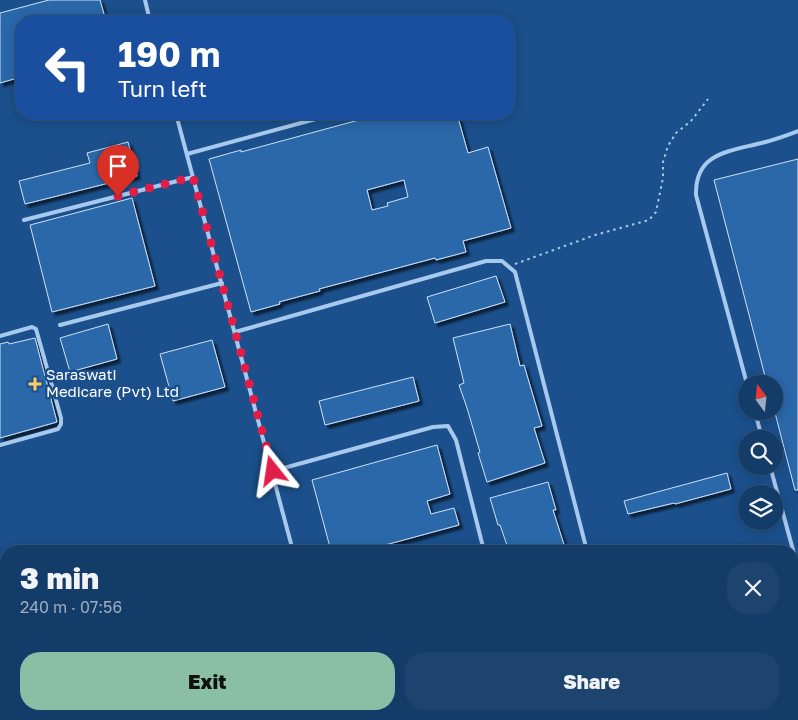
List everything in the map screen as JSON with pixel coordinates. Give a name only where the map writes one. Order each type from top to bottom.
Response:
[{"type":"lane","points":[[145,0],[149,15]]},
{"type":"lane","points":[[178,120],[292,545]]},
{"type":"lane","points":[[186,154],[312,120]]},
{"type":"lane","points":[[745,375],[696,195],[696,183],[702,168],[710,159],[798,132]]},
{"type":"lane","points":[[24,220],[193,177]]},
{"type":"lane","points":[[235,332],[486,261],[502,261],[514,272],[585,545]]},
{"type":"lane","points":[[60,325],[222,283]]},
{"type":"lane","points":[[0,336],[32,327],[39,333],[61,418],[61,424],[58,429],[0,445]]},
{"type":"lane","points":[[273,471],[433,427],[448,426],[456,440],[482,545]]},
{"type":"lane","points":[[772,475],[792,545]]},
{"type":"path","points":[[508,267],[595,235],[649,220],[656,212],[663,178],[663,162],[668,146],[676,133],[691,121],[708,99]]},
{"type":"building","points":[[49,0],[100,0],[104,15],[15,15],[15,79],[0,83],[0,13]]},
{"type":"building","points":[[359,120],[459,120],[468,153],[488,147],[511,228],[463,241],[466,252],[436,260],[435,258],[319,289],[320,291],[251,312],[209,159],[241,150],[241,152]],"holes":[[[404,180],[408,197],[387,203],[388,206],[372,210],[367,190]]]},
{"type":"building","points":[[128,142],[137,176],[25,204],[19,181],[90,163],[87,153]]},
{"type":"building","points":[[798,159],[798,490],[795,490],[783,444],[783,430],[779,430],[777,420],[783,420],[783,375],[765,375],[714,180]]},
{"type":"building","points":[[132,198],[155,286],[52,312],[30,225]]},
{"type":"building","points":[[496,276],[505,302],[435,323],[427,297]]},
{"type":"building","points":[[108,324],[117,359],[70,372],[60,338]]},
{"type":"building","points":[[510,324],[520,366],[524,365],[542,426],[534,428],[545,463],[487,482],[478,453],[480,452],[459,385],[464,383],[453,338]]},
{"type":"building","points":[[35,338],[57,422],[0,438],[0,344],[8,342],[9,344]]},
{"type":"building","points":[[212,340],[225,387],[173,401],[160,354]]},
{"type":"building","points":[[413,377],[419,401],[325,425],[319,401]]},
{"type":"building","points":[[437,445],[450,494],[427,501],[431,514],[454,508],[459,525],[385,545],[329,545],[312,480]]},
{"type":"building","points":[[727,473],[731,489],[628,514],[624,501]]},
{"type":"building","points":[[548,482],[556,510],[553,510],[564,545],[507,545],[500,525],[498,525],[490,498]]},
{"type":"place","name":"Saraswati Medicare (Pvt) Ltd","points":[[35,384]]},
{"type":"route","points":[[118,196],[193,177],[273,471]]}]
